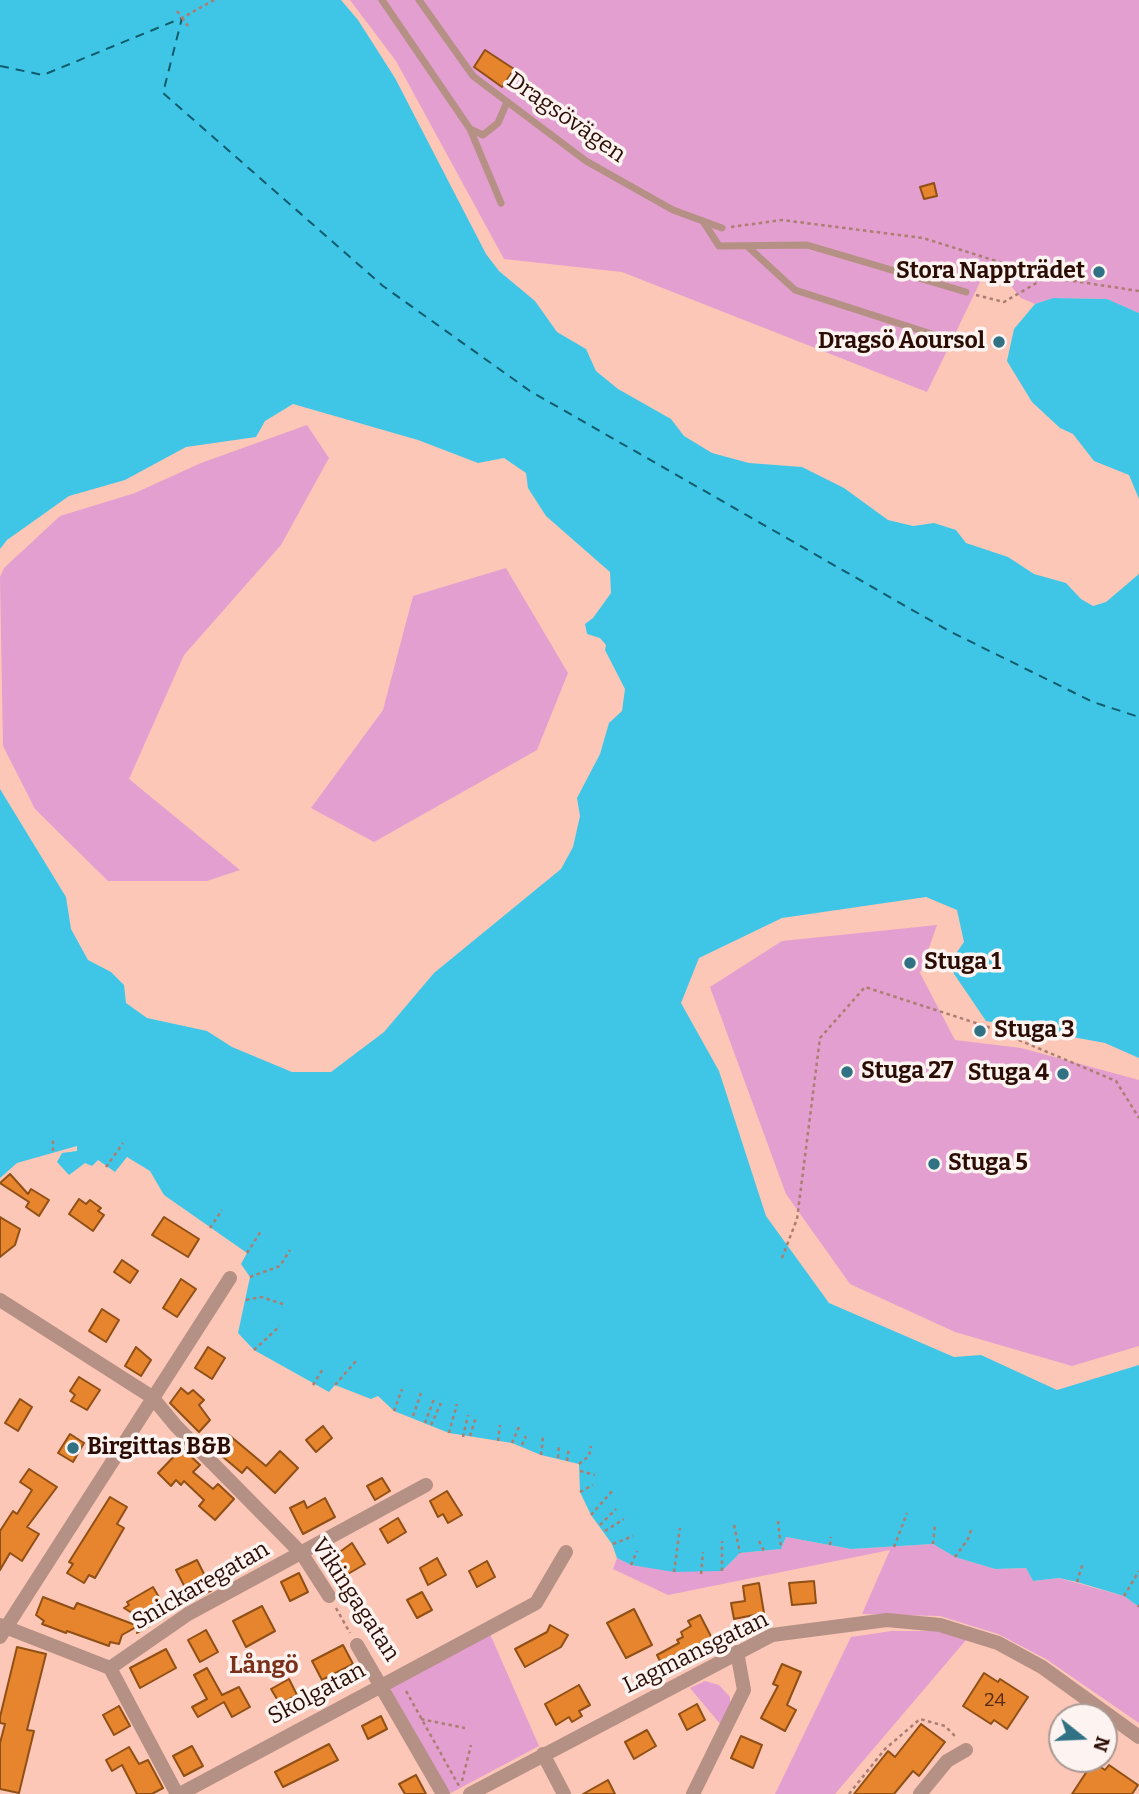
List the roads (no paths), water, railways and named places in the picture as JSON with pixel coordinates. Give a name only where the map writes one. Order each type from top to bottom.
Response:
[{"type":"street","points":[[179,1794],[110,1668],[2,1630],[230,1278]]},
{"type":"street","name":"Vikingagatan","points":[[2,1307],[152,1397],[176,1426],[302,1554],[329,1596]]},
{"type":"street","name":"Snickaregatan","points":[[110,1668],[188,1614],[426,1485]]},
{"type":"street","name":"Skolgatan","points":[[179,1794],[536,1603],[566,1552]]},
{"type":"street","name":"Lagmansgatan","points":[[470,1794],[772,1635],[887,1620],[940,1625],[998,1643],[1042,1667],[1139,1737]]},
{"type":"street","name":"Vikingagatan","points":[[357,1645],[443,1794]]},
{"type":"street","points":[[693,1794],[744,1690],[737,1652]]},
{"type":"street","points":[[920,1794],[947,1761],[966,1750]]},
{"type":"street","points":[[543,1754],[564,1794]]},
{"type":"lane","points":[[382,0],[470,129],[501,203]]},
{"type":"lane","name":"Dragsövägen","points":[[419,0],[473,76],[507,102],[586,161],[673,210],[722,229]]},
{"type":"lane","points":[[470,129],[483,135],[498,123],[507,102]]},
{"type":"lane","points":[[703,221],[719,246],[807,245],[966,292]]},
{"type":"lane","points":[[747,246],[795,290],[947,339]]},
{"type":"water","points":[[0,0],[341,0],[358,20],[395,78],[486,254],[499,271],[535,301],[557,332],[586,349],[596,371],[618,389],[671,419],[684,436],[712,453],[749,463],[802,467],[844,488],[888,520],[913,526],[934,523],[956,530],[966,543],[1008,557],[1034,574],[1066,583],[1081,599],[1093,606],[1106,602],[1139,574],[1139,1058],[1105,1043],[986,1021],[948,965],[964,942],[957,910],[926,897],[782,918],[699,958],[681,1003],[719,1071],[766,1216],[829,1303],[954,1357],[981,1355],[1057,1390],[1139,1365],[1139,1607],[1124,1596],[1077,1582],[1059,1578],[1033,1581],[1026,1568],[995,1569],[955,1557],[933,1544],[851,1549],[786,1537],[781,1549],[740,1553],[722,1571],[674,1572],[631,1565],[617,1558],[612,1544],[591,1515],[580,1492],[579,1464],[541,1455],[512,1443],[449,1433],[394,1411],[378,1396],[371,1399],[335,1385],[329,1392],[254,1350],[238,1333],[250,1277],[241,1264],[247,1253],[164,1195],[150,1171],[127,1157],[115,1172],[98,1160],[92,1166],[85,1163],[69,1175],[57,1162],[62,1153],[77,1151],[77,1146],[17,1163],[0,1178],[0,789],[66,897],[71,929],[88,960],[111,972],[124,985],[126,1003],[147,1018],[207,1031],[232,1047],[292,1072],[331,1072],[384,1032],[434,973],[561,869],[573,847],[580,816],[577,798],[600,754],[609,723],[622,711],[625,689],[605,650],[606,645],[600,638],[587,634],[585,624],[593,618],[611,593],[610,572],[546,516],[528,488],[526,473],[504,458],[478,463],[418,440],[293,404],[265,421],[256,437],[186,447],[125,480],[69,496],[7,540],[0,549]]},
{"type":"water","points":[[1053,298],[1107,299],[1139,313],[1139,499],[1129,475],[1094,461],[1073,434],[1060,428],[1032,402],[1007,361],[1014,329],[1035,304]]},
{"type":"place","name":"Stora Nappträdet","points":[[1099,272]]},
{"type":"place","name":"Dragsö Aoursol","points":[[999,342]]},
{"type":"place","name":"Stuga 1","points":[[910,963]]},
{"type":"place","name":"Stuga 3","points":[[980,1031]]},
{"type":"place","name":"Stuga 27","points":[[847,1072]]},
{"type":"place","name":"Stuga 4","points":[[1063,1074]]},
{"type":"place","name":"Stuga 5","points":[[934,1164]]},
{"type":"place","name":"Birgittas B&B","points":[[73,1448]]},
{"type":"district","name":"Långö","points":[[264,1666]]}]
